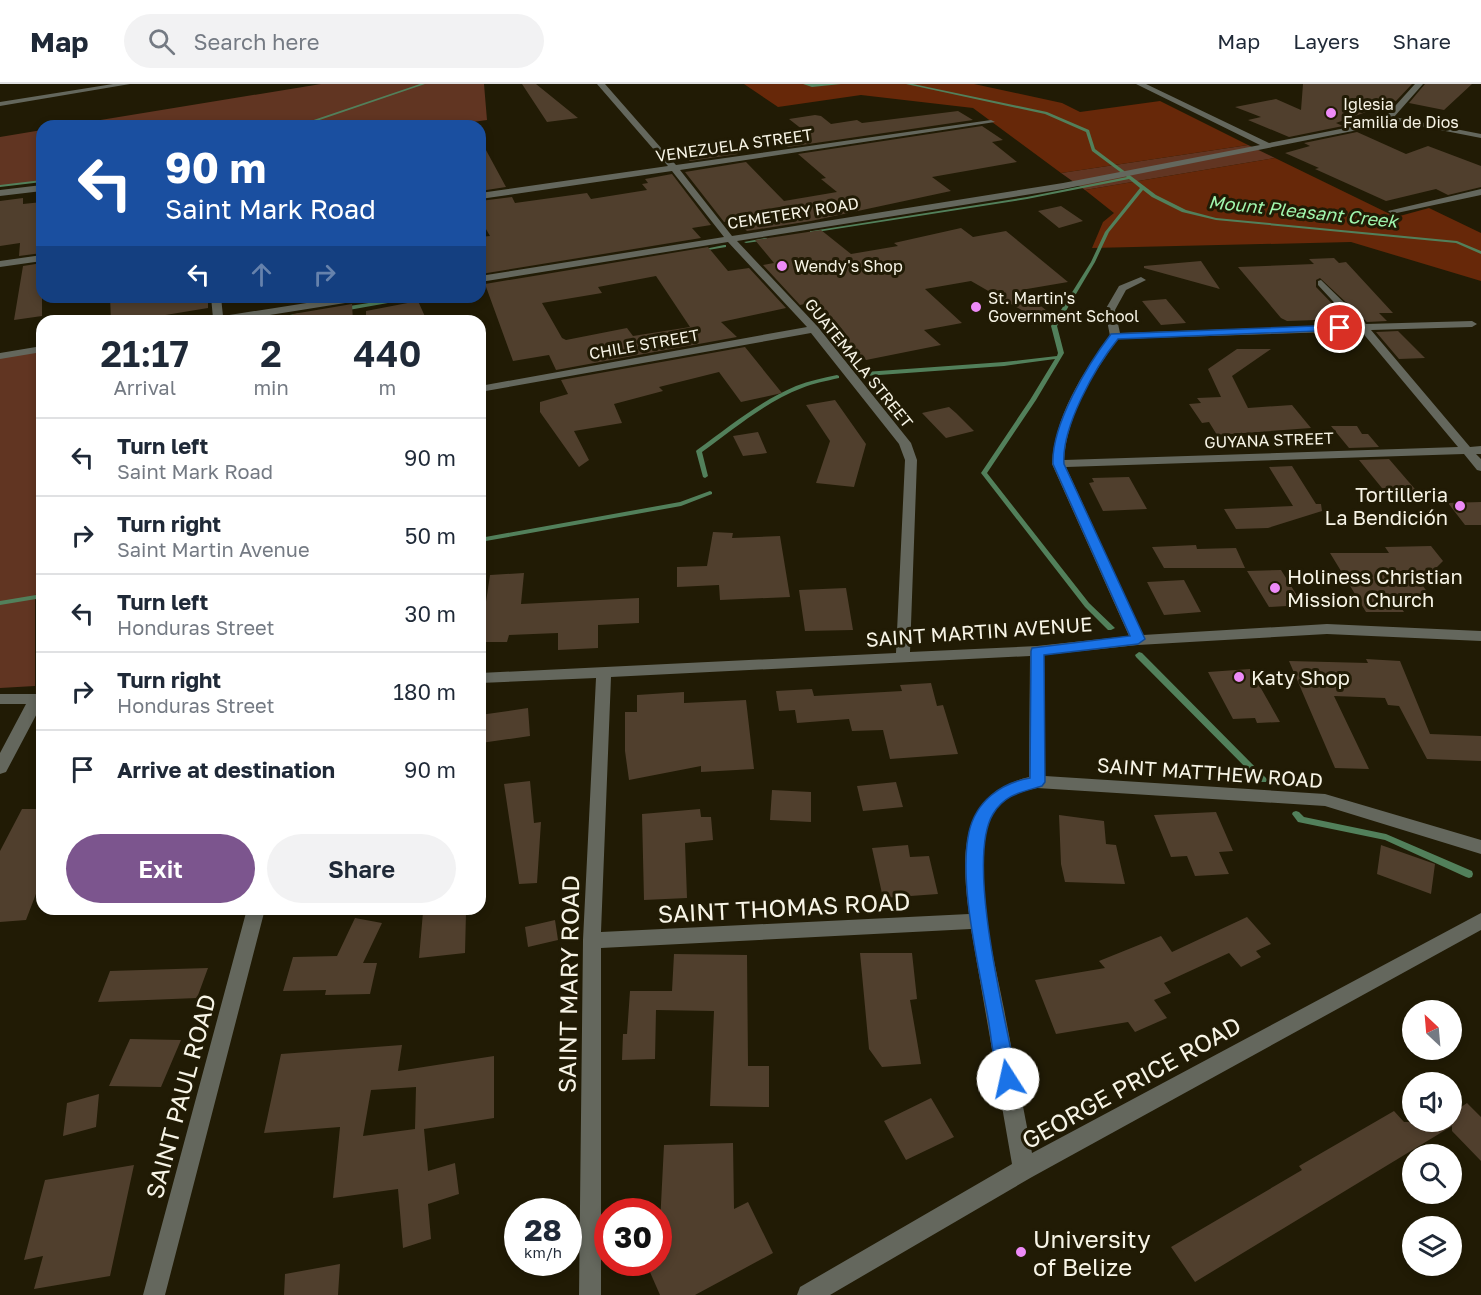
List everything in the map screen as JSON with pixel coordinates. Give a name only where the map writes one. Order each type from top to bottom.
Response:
[{"type":"street","points":[[0,104],[100,86],[126,84]]},
{"type":"street","name":"GUATEMALA STREET","points":[[601,84],[675,169],[730,239],[814,329],[905,443],[911,460],[903,658]]},
{"type":"street","points":[[1140,84],[1269,146],[1363,126],[1389,118],[1481,136]]},
{"type":"street","points":[[1389,118],[1419,84]]},
{"type":"street","name":"VENEZUELA STREET","points":[[486,195],[991,122]]},
{"type":"street","name":"CEMETERY ROAD","points":[[486,278],[1063,186],[1269,146]]},
{"type":"street","points":[[0,193],[36,189]]},
{"type":"street","points":[[1392,211],[1481,192]]},
{"type":"street","points":[[0,264],[36,259]]},
{"type":"street","points":[[1138,639],[1058,464],[1057,449],[1078,395],[1097,359],[1115,336],[1110,310],[1122,288],[1141,280]]},
{"type":"street","points":[[1321,283],[1363,327],[1481,467]]},
{"type":"street","points":[[253,315],[327,303]]},
{"type":"street","points":[[1115,336],[1473,324]]},
{"type":"street","name":"CHILE STREET","points":[[486,387],[814,329]]},
{"type":"street","points":[[0,356],[36,350]]},
{"type":"street","name":"GUYANA STREET","points":[[1058,464],[1481,450]]},
{"type":"street","name":"SAINT MARTIN AVENUE","points":[[486,678],[1037,651],[1138,639],[1327,629],[1481,636]]},
{"type":"street","points":[[1037,651],[1037,782]]},
{"type":"street","name":"SAINT MARY ROAD","points":[[590,1295],[592,940],[604,673]]},
{"type":"street","points":[[0,699],[36,699]]},
{"type":"street","points":[[0,768],[36,704]]},
{"type":"street","name":"SAINT MATTHEW ROAD","points":[[1024,1169],[979,921],[974,860],[977,831],[987,809],[1000,795],[1014,786],[1037,782],[1325,800],[1481,847]]},
{"type":"street","name":"SAINT PAUL ROAD","points":[[154,1295],[254,915]]},
{"type":"street","name":"SAINT THOMAS ROAD","points":[[592,940],[979,921]]},
{"type":"street","name":"GEORGE PRICE ROAD","points":[[808,1295],[1024,1169],[1481,921]]},
{"type":"shaded area","points":[[321,84],[484,84],[487,120],[486,120],[101,120]]},
{"type":"shaded area","points":[[744,84],[974,84],[1062,103],[1080,112],[1160,101],[1248,145],[1061,173],[973,108],[861,95],[778,107]]},
{"type":"shaded area","points":[[36,131],[36,182],[0,186],[0,137]]},
{"type":"shaded area","points":[[1248,145],[1275,158],[1085,190],[1061,173]]},
{"type":"shaded area","points":[[1275,158],[1396,217],[1429,208],[1481,233],[1481,281],[1351,242],[1092,248],[1103,222],[1114,213],[1085,190]]},
{"type":"shaded area","points":[[36,349],[35,686],[0,688],[0,355]]},
{"type":"building","points":[[522,84],[536,84],[578,118],[547,122]]},
{"type":"building","points":[[1303,84],[1412,84],[1396,101],[1336,123],[1343,126],[1289,137],[1248,120],[1261,117],[1235,107],[1276,99],[1301,110]]},
{"type":"building","points":[[1425,84],[1472,84],[1444,110],[1409,103]]},
{"type":"building","points":[[958,111],[973,120],[788,147],[773,134],[803,130],[789,119],[815,115],[821,116],[831,124],[857,120],[862,123]]},
{"type":"building","points":[[982,126],[1003,140],[992,142],[1017,162],[932,177],[951,191],[811,221],[747,231],[736,220],[724,222],[685,172],[746,162],[784,201],[837,192],[821,179],[826,178],[798,154]]},
{"type":"building","points":[[1357,132],[1406,154],[1428,146],[1481,166],[1481,187],[1448,195],[1436,189],[1386,201],[1285,153],[1310,146],[1304,143]]},
{"type":"building","points":[[729,144],[738,154],[690,161],[681,152]]},
{"type":"building","points":[[486,150],[506,187],[486,190]]},
{"type":"building","points":[[672,174],[711,225],[692,228],[701,238],[486,273],[486,236],[490,236],[486,229],[486,200],[512,197],[515,203],[587,193],[591,199],[647,190],[642,184],[648,183],[645,179]]},
{"type":"building","points":[[23,198],[23,204],[36,203],[36,254],[19,256],[20,243],[0,246],[0,201]]},
{"type":"building","points":[[1061,206],[1083,221],[1059,228],[1038,211]]},
{"type":"building","points":[[961,228],[973,237],[1006,231],[1068,282],[1021,290],[1052,315],[1046,324],[971,281],[925,289],[962,323],[924,330],[941,345],[866,360],[809,303],[800,305],[763,265],[774,263],[755,240],[821,230],[851,254],[898,246],[894,243]]},
{"type":"building","points":[[708,247],[728,271],[749,268],[786,308],[721,322],[737,337],[556,370],[549,355],[513,361],[486,284]],"holes":[[[656,276],[690,327],[633,336],[627,328],[566,340],[562,338],[542,303],[602,293],[598,287]]]},
{"type":"building","points":[[1334,258],[1339,263],[1346,262],[1393,313],[1379,313],[1387,321],[1367,322],[1320,278],[1316,280],[1316,287],[1347,319],[1287,321],[1281,318],[1238,267],[1314,264],[1309,259]]},
{"type":"building","points":[[1201,261],[1220,289],[1144,268],[1144,266]]},
{"type":"building","points":[[36,264],[36,303],[42,303],[42,315],[14,320],[23,266]]},
{"type":"building","points":[[1166,299],[1186,323],[1161,325],[1142,301]]},
{"type":"building","points":[[110,303],[208,303],[208,308],[165,315],[111,315]]},
{"type":"building","points":[[419,303],[424,315],[366,315],[366,311]]},
{"type":"building","points":[[352,304],[353,315],[293,314]]},
{"type":"building","points":[[1398,331],[1425,358],[1399,359],[1376,332]]},
{"type":"building","points":[[745,347],[782,393],[741,402],[719,372],[659,387],[663,391],[614,404],[622,423],[574,431],[589,460],[579,467],[540,412],[540,402],[568,394],[561,380]]},
{"type":"building","points":[[1237,349],[1271,349],[1232,376],[1248,408],[1292,405],[1311,428],[1217,435],[1209,422],[1202,423],[1189,404],[1201,403],[1197,398],[1221,397],[1208,369]]},
{"type":"building","points":[[835,400],[866,444],[854,487],[816,483],[830,441],[806,405]]},
{"type":"building","points":[[949,407],[974,431],[946,438],[922,413]]},
{"type":"building","points":[[1331,426],[1357,426],[1362,434],[1368,434],[1379,447],[1349,448]]},
{"type":"building","points":[[758,432],[767,453],[743,456],[733,436]]},
{"type":"building","points":[[1389,459],[1427,503],[1395,504],[1359,460]]},
{"type":"building","points":[[1292,466],[1316,504],[1321,504],[1322,511],[1268,528],[1236,529],[1224,509],[1293,506],[1269,467]]},
{"type":"building","points":[[1129,477],[1147,509],[1103,511],[1089,483],[1094,482],[1092,478]]},
{"type":"building","points":[[1481,502],[1481,525],[1465,525],[1448,503]]},
{"type":"building","points":[[713,532],[733,533],[732,538],[780,536],[790,597],[720,600],[719,585],[677,587],[677,567],[707,566]]},
{"type":"building","points":[[1196,545],[1197,549],[1236,548],[1245,568],[1164,568],[1152,547]]},
{"type":"building","points":[[1431,546],[1443,561],[1421,583],[1432,599],[1396,600],[1404,612],[1366,612],[1330,553],[1389,553],[1385,547]]},
{"type":"building","name":"Holiness Christian Mission Church","points":[[1281,570],[1303,605],[1269,607],[1247,571]]},
{"type":"building","points":[[524,573],[521,604],[639,598],[639,623],[598,625],[598,648],[558,650],[558,633],[509,635],[507,642],[486,642],[486,602],[490,575]]},
{"type":"building","points":[[1184,580],[1201,612],[1164,615],[1147,582]]},
{"type":"building","points":[[846,588],[853,630],[805,631],[799,590]]},
{"type":"building","points":[[1366,659],[1400,661],[1430,734],[1481,736],[1481,761],[1427,759],[1399,706],[1388,705],[1385,698],[1334,696],[1369,769],[1335,768],[1289,661],[1368,663]]},
{"type":"building","points":[[1250,669],[1280,722],[1257,723],[1255,718],[1233,719],[1208,672]]},
{"type":"building","points":[[931,683],[937,706],[943,705],[958,754],[890,759],[883,730],[852,731],[849,719],[797,723],[795,710],[779,711],[776,691],[812,689],[814,696],[902,691],[900,685]]},
{"type":"building","points":[[684,692],[684,703],[746,700],[754,769],[701,772],[701,766],[629,780],[625,751],[625,712],[637,712],[637,695]]},
{"type":"building","points":[[528,708],[530,736],[486,742],[486,714]]},
{"type":"building","points":[[530,781],[534,823],[541,822],[537,883],[519,884],[504,784]]},
{"type":"building","points":[[896,782],[903,807],[863,811],[857,786]]},
{"type":"building","points":[[772,790],[811,792],[811,822],[770,820]]},
{"type":"building","points":[[22,809],[36,809],[36,894],[26,920],[0,922],[0,851]]},
{"type":"building","points":[[700,809],[701,817],[711,817],[713,840],[685,843],[687,898],[644,900],[642,814]]},
{"type":"building","points":[[1216,812],[1233,851],[1219,852],[1229,874],[1195,876],[1187,856],[1171,857],[1154,815]]},
{"type":"building","points":[[1059,815],[1104,821],[1106,844],[1116,845],[1125,884],[1065,882],[1061,864]]},
{"type":"building","points":[[908,845],[910,857],[929,856],[938,894],[883,898],[872,848]]},
{"type":"building","points":[[1381,845],[1435,864],[1431,894],[1377,874]]},
{"type":"building","points":[[423,915],[466,915],[465,953],[419,958]]},
{"type":"building","points":[[1247,917],[1271,944],[1256,951],[1261,957],[1241,967],[1229,953],[1164,983],[1171,993],[1154,1000],[1167,1018],[1135,1032],[1128,1022],[1056,1034],[1035,980],[1105,968],[1099,961],[1161,936],[1172,952]]},
{"type":"building","points":[[355,918],[382,923],[363,963],[377,963],[370,994],[325,995],[326,990],[283,991],[293,957],[337,956]]},
{"type":"building","points":[[555,920],[558,940],[528,947],[525,927]]},
{"type":"building","points":[[860,953],[912,953],[917,999],[910,1000],[921,1064],[882,1067],[869,1049]]},
{"type":"building","points":[[674,954],[747,955],[748,1066],[769,1066],[769,1107],[710,1106],[714,1011],[656,1010],[655,1059],[622,1060],[623,1034],[627,1034],[630,991],[672,991]]},
{"type":"building","points":[[208,968],[197,998],[98,1002],[110,971]]},
{"type":"building","points":[[130,1039],[181,1040],[161,1087],[109,1086]]},
{"type":"building","points":[[402,1045],[398,1071],[494,1056],[494,1118],[424,1129],[428,1171],[455,1163],[459,1194],[428,1204],[431,1239],[403,1248],[398,1189],[333,1198],[340,1127],[264,1133],[281,1054]],"holes":[[[416,1087],[415,1129],[363,1136],[371,1090]]]},
{"type":"building","points":[[99,1094],[96,1127],[63,1136],[67,1103]]},
{"type":"building","points":[[931,1098],[954,1137],[906,1160],[884,1121]]},
{"type":"building","points":[[1467,1103],[1481,1117],[1481,1161],[1453,1132],[1462,1132],[1462,1106]]},
{"type":"building","points":[[1394,1111],[1402,1120],[1402,1132],[1442,1132],[1422,1144],[1402,1144],[1402,1156],[1195,1282],[1171,1247],[1302,1170],[1299,1166]]},
{"type":"building","points":[[733,1143],[734,1209],[748,1202],[773,1253],[695,1295],[660,1295],[652,1276],[672,1276],[672,1198],[661,1198],[664,1145]]},
{"type":"building","points":[[134,1165],[110,1276],[34,1289],[43,1256],[24,1260],[45,1180]]},
{"type":"building","points":[[340,1264],[338,1295],[284,1295],[285,1274]]},
{"type":"waterway","points":[[316,120],[423,84]]},
{"type":"waterway","name":"Mount Pleasant Creek","points":[[805,84],[812,86],[839,84]]},
{"type":"waterway","name":"Mount Pleasant Creek","points":[[908,84],[1046,113],[1088,131],[1093,150],[1143,187]]},
{"type":"waterway","points":[[812,232],[1027,198],[1130,178]]},
{"type":"waterway","points":[[0,186],[36,182]]},
{"type":"waterway","points":[[1111,628],[1087,605],[984,473],[1033,400],[1061,353],[1054,326],[1093,262],[1107,232],[1143,187]]},
{"type":"waterway","name":"Mount Pleasant Creek","points":[[1143,187],[1154,196],[1184,211],[1216,219],[1457,242],[1481,253]]},
{"type":"waterway","points":[[746,242],[765,239]]},
{"type":"waterway","points":[[702,250],[724,246]]},
{"type":"waterway","points":[[343,309],[380,303]]},
{"type":"waterway","points":[[865,374],[1004,364],[1058,357]]},
{"type":"waterway","points":[[705,476],[699,451],[781,395],[818,380],[837,377]]},
{"type":"waterway","points":[[486,539],[681,504],[710,493]]},
{"type":"waterway","points":[[0,603],[36,597]]},
{"type":"waterway","points":[[1139,655],[1263,780]]},
{"type":"waterway","points":[[1296,814],[1301,820],[1386,837],[1469,874]]},
{"type":"place","name":"Iglesia Familia de Dios","points":[[1331,113]]},
{"type":"place","name":"Wendy's Shop","points":[[782,266]]},
{"type":"place","name":"St. Martin's Government School","points":[[976,307]]},
{"type":"place","name":"Tortilleria La Bendición","points":[[1460,506]]},
{"type":"place","name":"Holiness Christian Mission Church","points":[[1275,588]]},
{"type":"place","name":"Katy Shop","points":[[1239,677]]},
{"type":"place","name":"University of Belize","points":[[1021,1252]]},
{"type":"route","points":[[1008,1079],[979,921],[974,860],[977,831],[987,809],[1000,795],[1014,786],[1037,782],[1037,651],[1138,639],[1058,464],[1057,449],[1078,395],[1097,359],[1115,336],[1340,328]]}]
